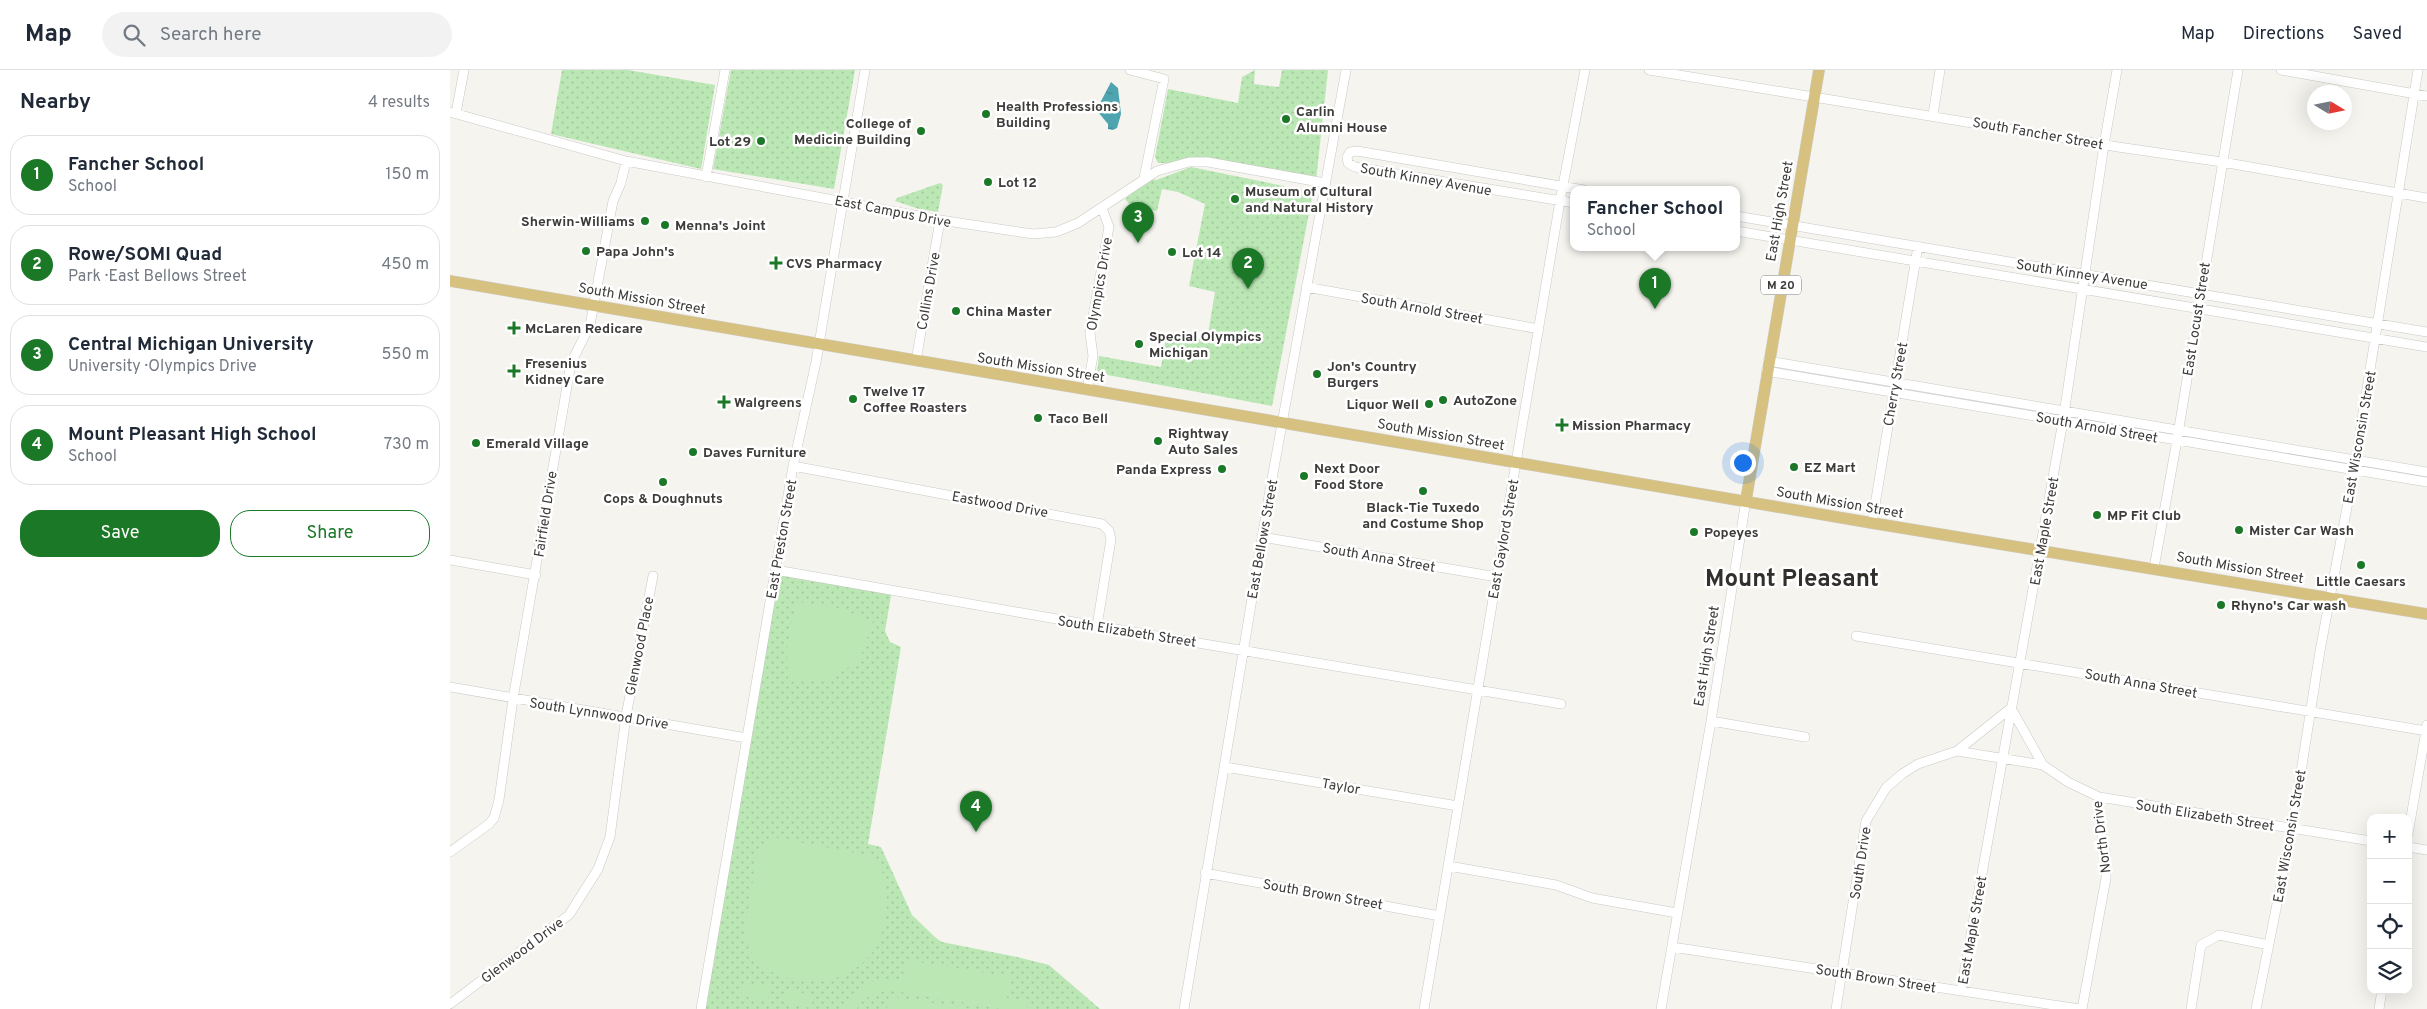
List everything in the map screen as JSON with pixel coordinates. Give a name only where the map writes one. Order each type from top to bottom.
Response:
[{"type":"main road","name":"East High Street","points":[[1746,500],[1767,366],[1819,70]]},
{"type":"main road","name":"South Mission Street","points":[[450,281],[819,345],[1282,421],[1872,523],[2427,614]]},
{"type":"street","points":[[453,113],[464,70]]},
{"type":"street","points":[[706,176],[725,70]]},
{"type":"street","name":"East Preston Street","points":[[701,1009],[793,466],[819,345],[865,70]]},
{"type":"street","points":[[1130,70],[1164,79],[1144,178]]},
{"type":"street","name":"East Bellows Street","points":[[1184,1009],[1205,872],[1225,766],[1282,421],[1346,70]]},
{"type":"street","name":"East Gaylord Street","points":[[1424,1009],[1538,329],[1585,70]]},
{"type":"street","name":"South Fancher Street","points":[[1649,70],[1699,75],[1814,97],[1933,115],[2104,145],[2222,162],[2427,198]]},
{"type":"street","points":[[1933,115],[1940,70]]},
{"type":"street","name":"East Maple Street","points":[[1961,991],[2041,551],[2084,289],[2104,145],[2117,70]]},
{"type":"street","name":"East Locust Street","points":[[2154,568],[2179,430],[2238,70]]},
{"type":"street","points":[[2281,70],[2427,96]]},
{"type":"street","name":"East Wisconsin Street","points":[[2256,1009],[2292,829],[2310,712],[2356,460],[2418,70]]},
{"type":"street","name":"East Campus Drive","points":[[453,113],[626,161],[940,220],[1040,234],[1056,232],[1071,227],[1102,208],[1144,178],[1162,169],[1203,161],[1325,183]]},
{"type":"street","name":"South Kinney Avenue","points":[[1570,188],[1358,151],[1350,152],[1347,157],[1348,164],[1355,167],[1570,203]]},
{"type":"street","name":"Fairfield Drive","points":[[450,852],[477,834],[494,818],[500,800],[513,699],[536,575],[571,364],[588,333],[612,201],[621,183],[626,161]]},
{"type":"street","name":"Olympics Drive","points":[[1087,390],[1093,356],[1090,334],[1109,227],[1102,208]]},
{"type":"street","name":"South Kinney Avenue","points":[[1740,217],[2427,332]]},
{"type":"street","name":"Collins Drive","points":[[916,361],[940,220]]},
{"type":"street","name":"South Kinney Avenue","points":[[1740,232],[2427,347]]},
{"type":"street","name":"Cherry Street","points":[[1872,523],[1918,246]]},
{"type":"street","name":"South Arnold Street","points":[[1306,288],[1538,329]]},
{"type":"street","name":"South Arnold Street","points":[[1767,366],[1896,382],[2427,472]]},
{"type":"street","name":"South Arnold Street","points":[[1767,366],[1894,392],[2427,482]]},
{"type":"street","name":"Eastwood Drive","points":[[793,466],[1102,524],[1109,531],[1111,539],[1097,626]]},
{"type":"street","name":"East High Street","points":[[1661,1009],[1711,721],[1746,500]]},
{"type":"street","name":"South Anna Street","points":[[1262,537],[1497,577]]},
{"type":"street","points":[[450,560],[536,575]]},
{"type":"street","name":"South Elizabeth Street","points":[[776,570],[1562,704]]},
{"type":"street","name":"Glenwood Place","points":[[626,716],[653,576]]},
{"type":"street","name":"South Anna Street","points":[[1856,636],[2310,712],[2427,729]]},
{"type":"street","name":"South Lynnwood Drive","points":[[450,688],[626,716],[747,738]]},
{"type":"street","points":[[1957,751],[2011,708],[2043,765]]},
{"type":"street","name":"Glenwood Drive","points":[[450,1004],[569,915],[584,894],[598,869],[610,837],[626,716]]},
{"type":"street","points":[[1711,721],[1805,737]]},
{"type":"street","points":[[2412,814],[2427,729]]},
{"type":"street","name":"South Drive","points":[[1836,1009],[1866,821],[1874,806],[1886,788],[1902,774],[1918,764],[1957,751],[2003,757]]},
{"type":"street","name":"North Drive","points":[[2003,757],[2043,765],[2068,782],[2099,797],[2099,818],[2106,855],[2106,878],[2081,1009]]},
{"type":"street","name":"Taylor","points":[[1225,766],[1458,806]]},
{"type":"street","name":"South Elizabeth Street","points":[[2099,797],[2367,840]]},
{"type":"street","points":[[2412,848],[2427,850]]},
{"type":"street","points":[[1449,866],[1556,885],[1592,898],[1677,913]]},
{"type":"street","name":"South Brown Street","points":[[1205,872],[1440,916]]},
{"type":"street","points":[[2191,1009],[2201,945],[2219,935],[2269,945]]},
{"type":"street","name":"South Brown Street","points":[[1672,947],[2081,1009]]},
{"type":"street","points":[[2379,1009],[2381,994]]},
{"type":"green space","points":[[562,70],[628,70],[715,85],[701,169],[551,134]]},
{"type":"green space","points":[[731,70],[855,70],[834,189],[713,169]]},
{"type":"green space","points":[[1255,70],[1254,84],[1279,87],[1282,70],[1328,70],[1316,181],[1217,164],[1158,163],[1155,157],[1168,89],[1238,103],[1242,77]]},
{"type":"green space","points":[[1191,167],[1313,192],[1272,406],[1097,373],[1099,356],[1161,367],[1167,332],[1207,340],[1215,292],[1189,286],[1205,204],[1178,192],[1162,189],[1157,211],[1131,206],[1125,199],[1150,179],[1156,180]]},
{"type":"green space","points":[[940,183],[943,185],[938,212],[919,209],[895,201],[897,198]]},
{"type":"green space","points":[[776,570],[892,590],[885,631],[890,642],[901,647],[868,844],[881,847],[912,915],[942,942],[1049,965],[1100,1009],[701,1009]]},
{"type":"green space","points":[[801,602],[842,609],[873,622],[860,659],[829,681],[791,682],[788,679],[787,648],[795,606]]},
{"type":"green space","points":[[773,837],[865,855],[875,861],[882,871],[886,883],[887,896],[881,937],[868,958],[858,967],[846,974],[821,981],[794,980],[774,973],[753,955],[744,936],[758,848]]},
{"type":"green space","points":[[906,960],[1011,977],[1007,998],[1026,1001],[1025,1005],[1032,1009],[1001,1009],[894,991],[873,994],[864,1000],[857,1009],[844,1009],[860,987],[875,981],[902,980]]},
{"type":"green space","points":[[744,983],[770,987],[768,1000],[741,996]]},
{"type":"green space","points":[[787,990],[814,995],[811,1008],[784,1003]]},
{"type":"green space","points":[[889,996],[972,1009],[887,1009]]},
{"type":"water","points":[[1111,82],[1118,88],[1121,114],[1117,128],[1113,130],[1108,129],[1108,124],[1098,112],[1099,105]]},
{"type":"place","name":"Health Professions Building","points":[[986,114]]},
{"type":"place","name":"Carlin Alumni House","points":[[1286,119]]},
{"type":"place","name":"College of Medicine Building","points":[[921,131]]},
{"type":"place","name":"Lot 29","points":[[761,141]]},
{"type":"place","name":"Lot 12","points":[[988,182]]},
{"type":"place","name":"Museum of Cultural and Natural History","points":[[1235,199]]},
{"type":"place","name":"Sherwin-Williams","points":[[645,221]]},
{"type":"place","name":"Menna's Joint","points":[[665,225]]},
{"type":"place","name":"Central Michigan University","points":[[1138,243]]},
{"type":"place","name":"Papa John's","points":[[586,251]]},
{"type":"place","name":"Lot 14","points":[[1172,252]]},
{"type":"place","name":"CVS Pharmacy","points":[[776,263]]},
{"type":"place","name":"Rowe/SOMI Quad","points":[[1248,289]]},
{"type":"place","name":"Fancher School","points":[[1655,309]]},
{"type":"place","name":"China Master","points":[[956,311]]},
{"type":"place","name":"McLaren Redicare","points":[[514,328]]},
{"type":"place","name":"Special Olympics Michigan","points":[[1139,344]]},
{"type":"place","name":"Fresenius Kidney Care","points":[[514,371]]},
{"type":"place","name":"Jon's Country Burgers","points":[[1317,374]]},
{"type":"place","name":"Twelve 17 Coffee Roasters","points":[[853,399]]},
{"type":"place","name":"AutoZone","points":[[1443,400]]},
{"type":"place","name":"Walgreens","points":[[724,402]]},
{"type":"place","name":"Liquor Well","points":[[1429,404]]},
{"type":"place","name":"Taco Bell","points":[[1038,418]]},
{"type":"place","name":"Mission Pharmacy","points":[[1562,425]]},
{"type":"place","name":"Rightway Auto Sales","points":[[1158,441]]},
{"type":"place","name":"Emerald Village","points":[[476,443]]},
{"type":"place","name":"Daves Furniture","points":[[693,452]]},
{"type":"place","name":"EZ Mart","points":[[1794,467]]},
{"type":"place","name":"Panda Express","points":[[1222,469]]},
{"type":"place","name":"Next Door Food Store","points":[[1304,476]]},
{"type":"place","name":"Cops & Doughnuts","points":[[663,482]]},
{"type":"place","name":"Black-Tie Tuxedo and Costume Shop","points":[[1423,491]]},
{"type":"place","name":"MP Fit Club","points":[[2097,515]]},
{"type":"place","name":"Mister Car Wash","points":[[2239,530]]},
{"type":"place","name":"Popeyes","points":[[1694,532]]},
{"type":"place","name":"Little Caesars","points":[[2361,565]]},
{"type":"place","name":"Rhyno's Car wash","points":[[2221,605]]},
{"type":"place","name":"Mount Pleasant High School","points":[[976,832]]},
{"type":"district","name":"Mount Pleasant","points":[[1792,578]]}]
